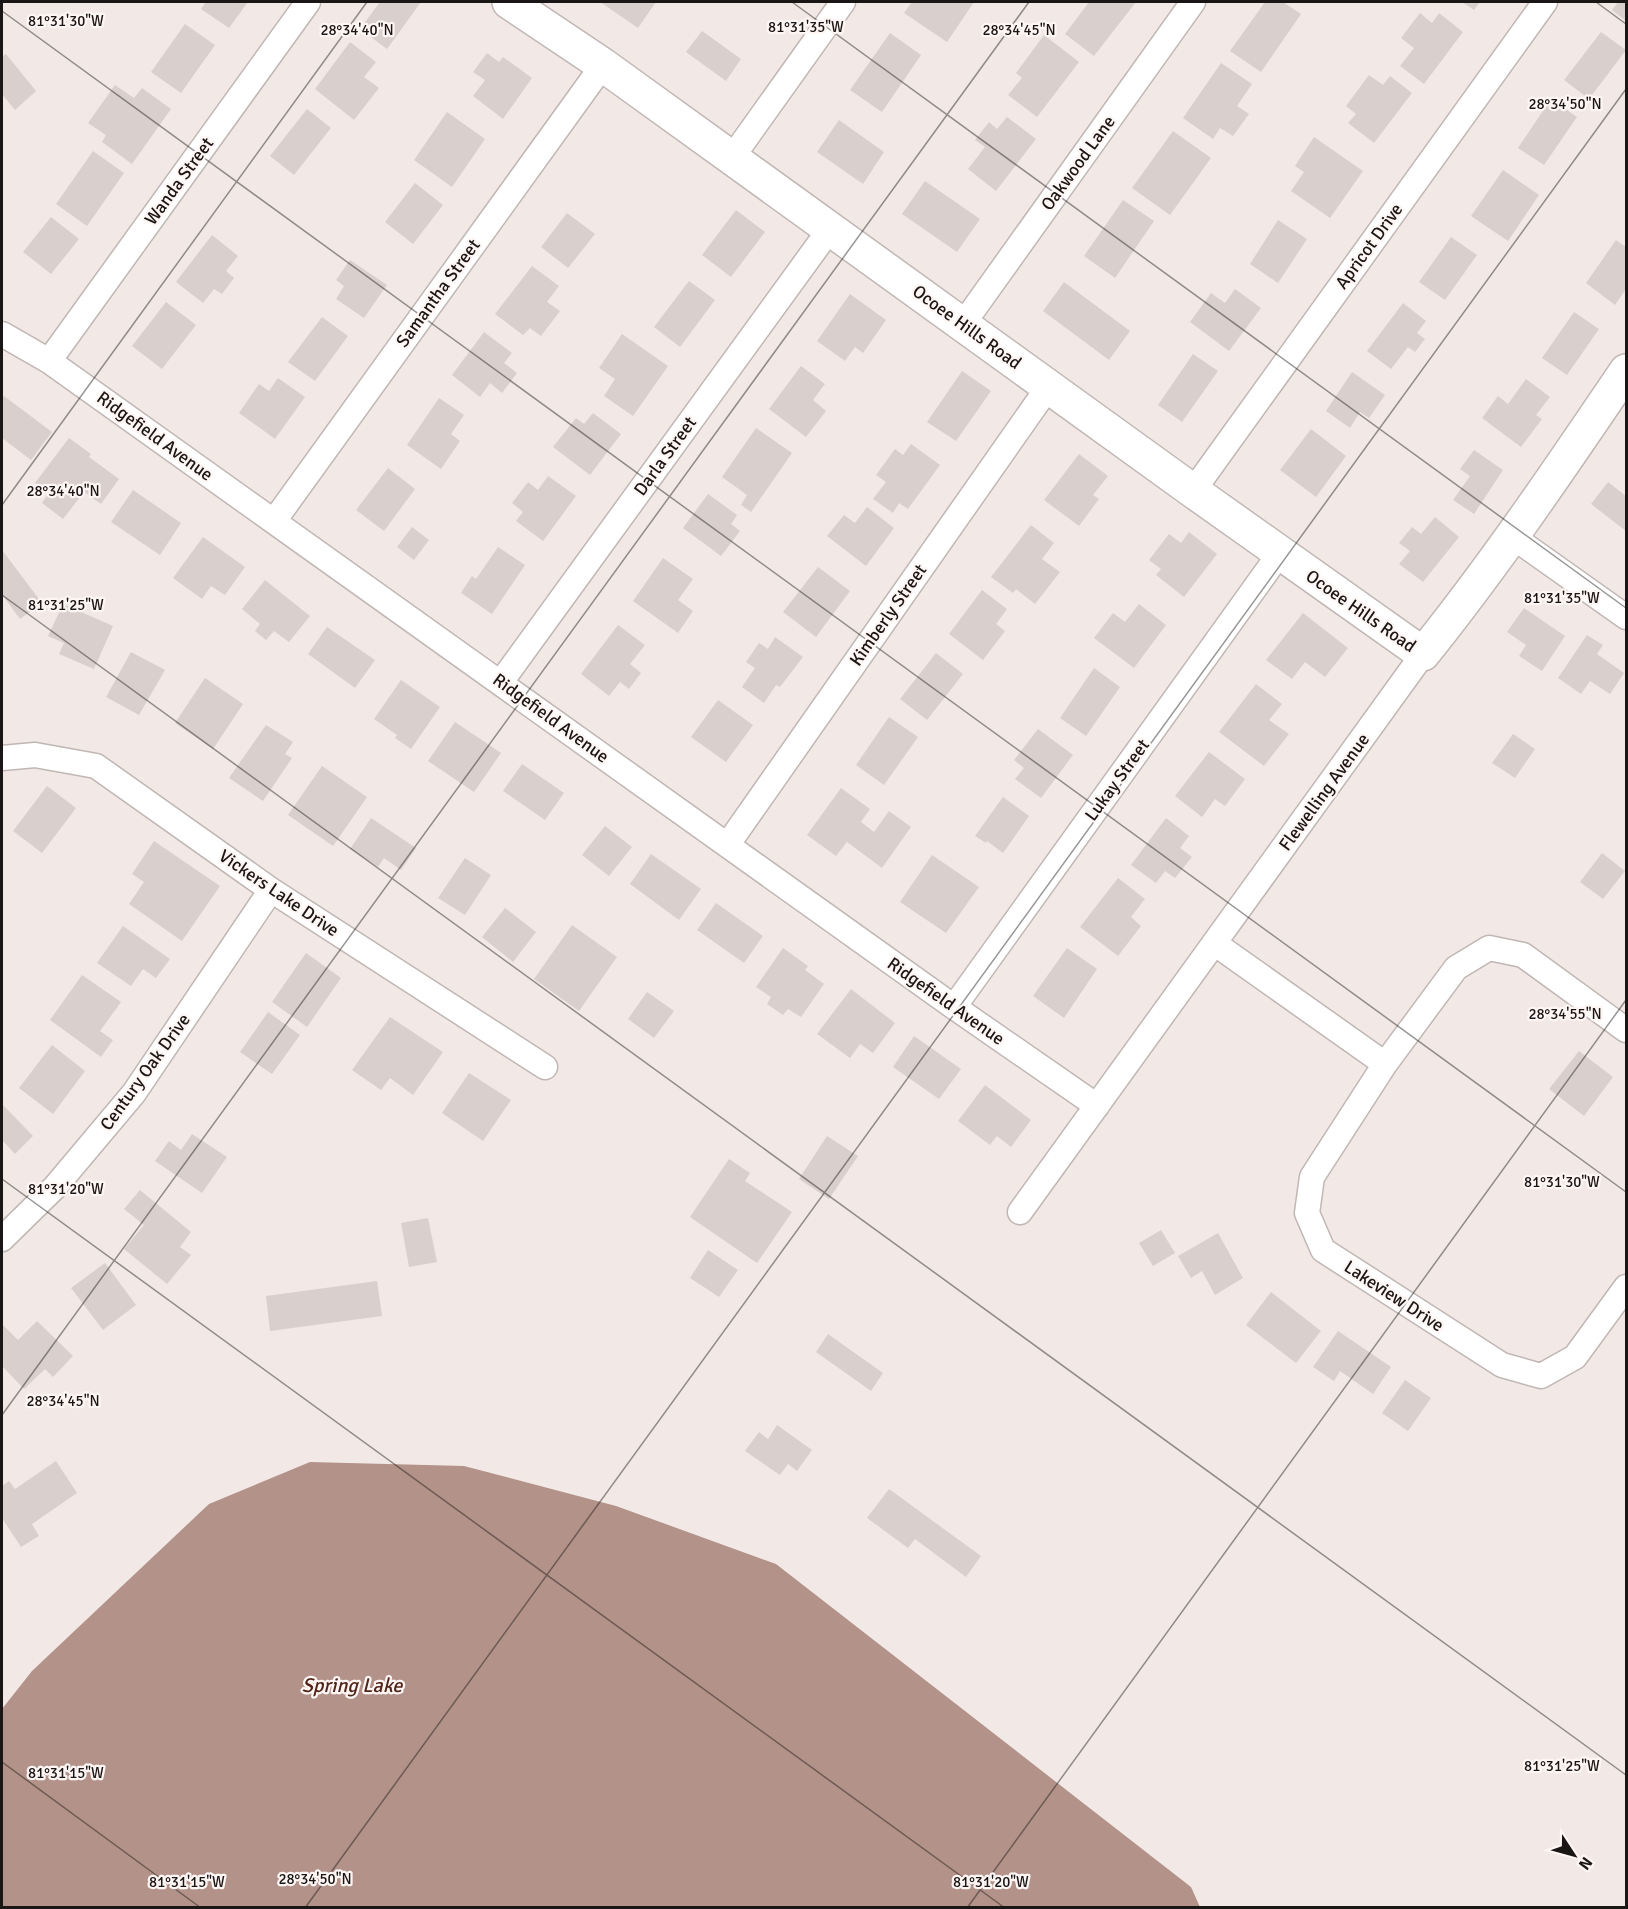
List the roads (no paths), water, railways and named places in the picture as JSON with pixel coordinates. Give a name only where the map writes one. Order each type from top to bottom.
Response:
[{"type":"street","name":"Wanda Street","points":[[49,361],[308,2]]},
{"type":"street","name":"Ocoee Hills Road","points":[[509,2],[603,65],[1423,654]]},
{"type":"street","points":[[731,159],[843,2]]},
{"type":"street","name":"Oakwood Lane","points":[[963,324],[1193,2]]},
{"type":"street","name":"Apricot Drive","points":[[1193,491],[1545,2]]},
{"type":"street","name":"Samantha Street","points":[[274,521],[603,65]]},
{"type":"street","name":"Darla Street","points":[[501,682],[830,229]]},
{"type":"street","name":"Ridgefield Avenue","points":[[2,334],[49,361],[954,1007],[1097,1106]]},
{"type":"street","name":"Flewelling Avenue","points":[[1020,1212],[1423,654],[1474,591],[1513,537],[1626,371]]},
{"type":"street","name":"Kimberly Street","points":[[728,844],[1049,386]]},
{"type":"street","points":[[1513,537],[1626,617]]},
{"type":"street","name":"Lukay Street","points":[[954,1007],[1280,553]]},
{"type":"street","name":"Vickers Lake Drive","points":[[2,758],[35,755],[96,766],[271,890],[545,1067]]},
{"type":"street","name":"Century Oak Drive","points":[[2,1239],[55,1187],[134,1094],[271,890]]},
{"type":"street","points":[[1214,943],[1385,1064]]},
{"type":"street","name":"Lakeview Drive","points":[[1626,1030],[1523,955],[1489,948],[1456,968],[1385,1064],[1312,1177],[1307,1213],[1323,1250],[1502,1365],[1541,1376],[1575,1357],[1626,1287]]},
{"type":"water","name":"Spring Lake","points":[[310,1462],[464,1466],[616,1506],[776,1564],[1191,1887],[1200,1907],[2,1907],[2,1709],[32,1671],[209,1504]]}]
